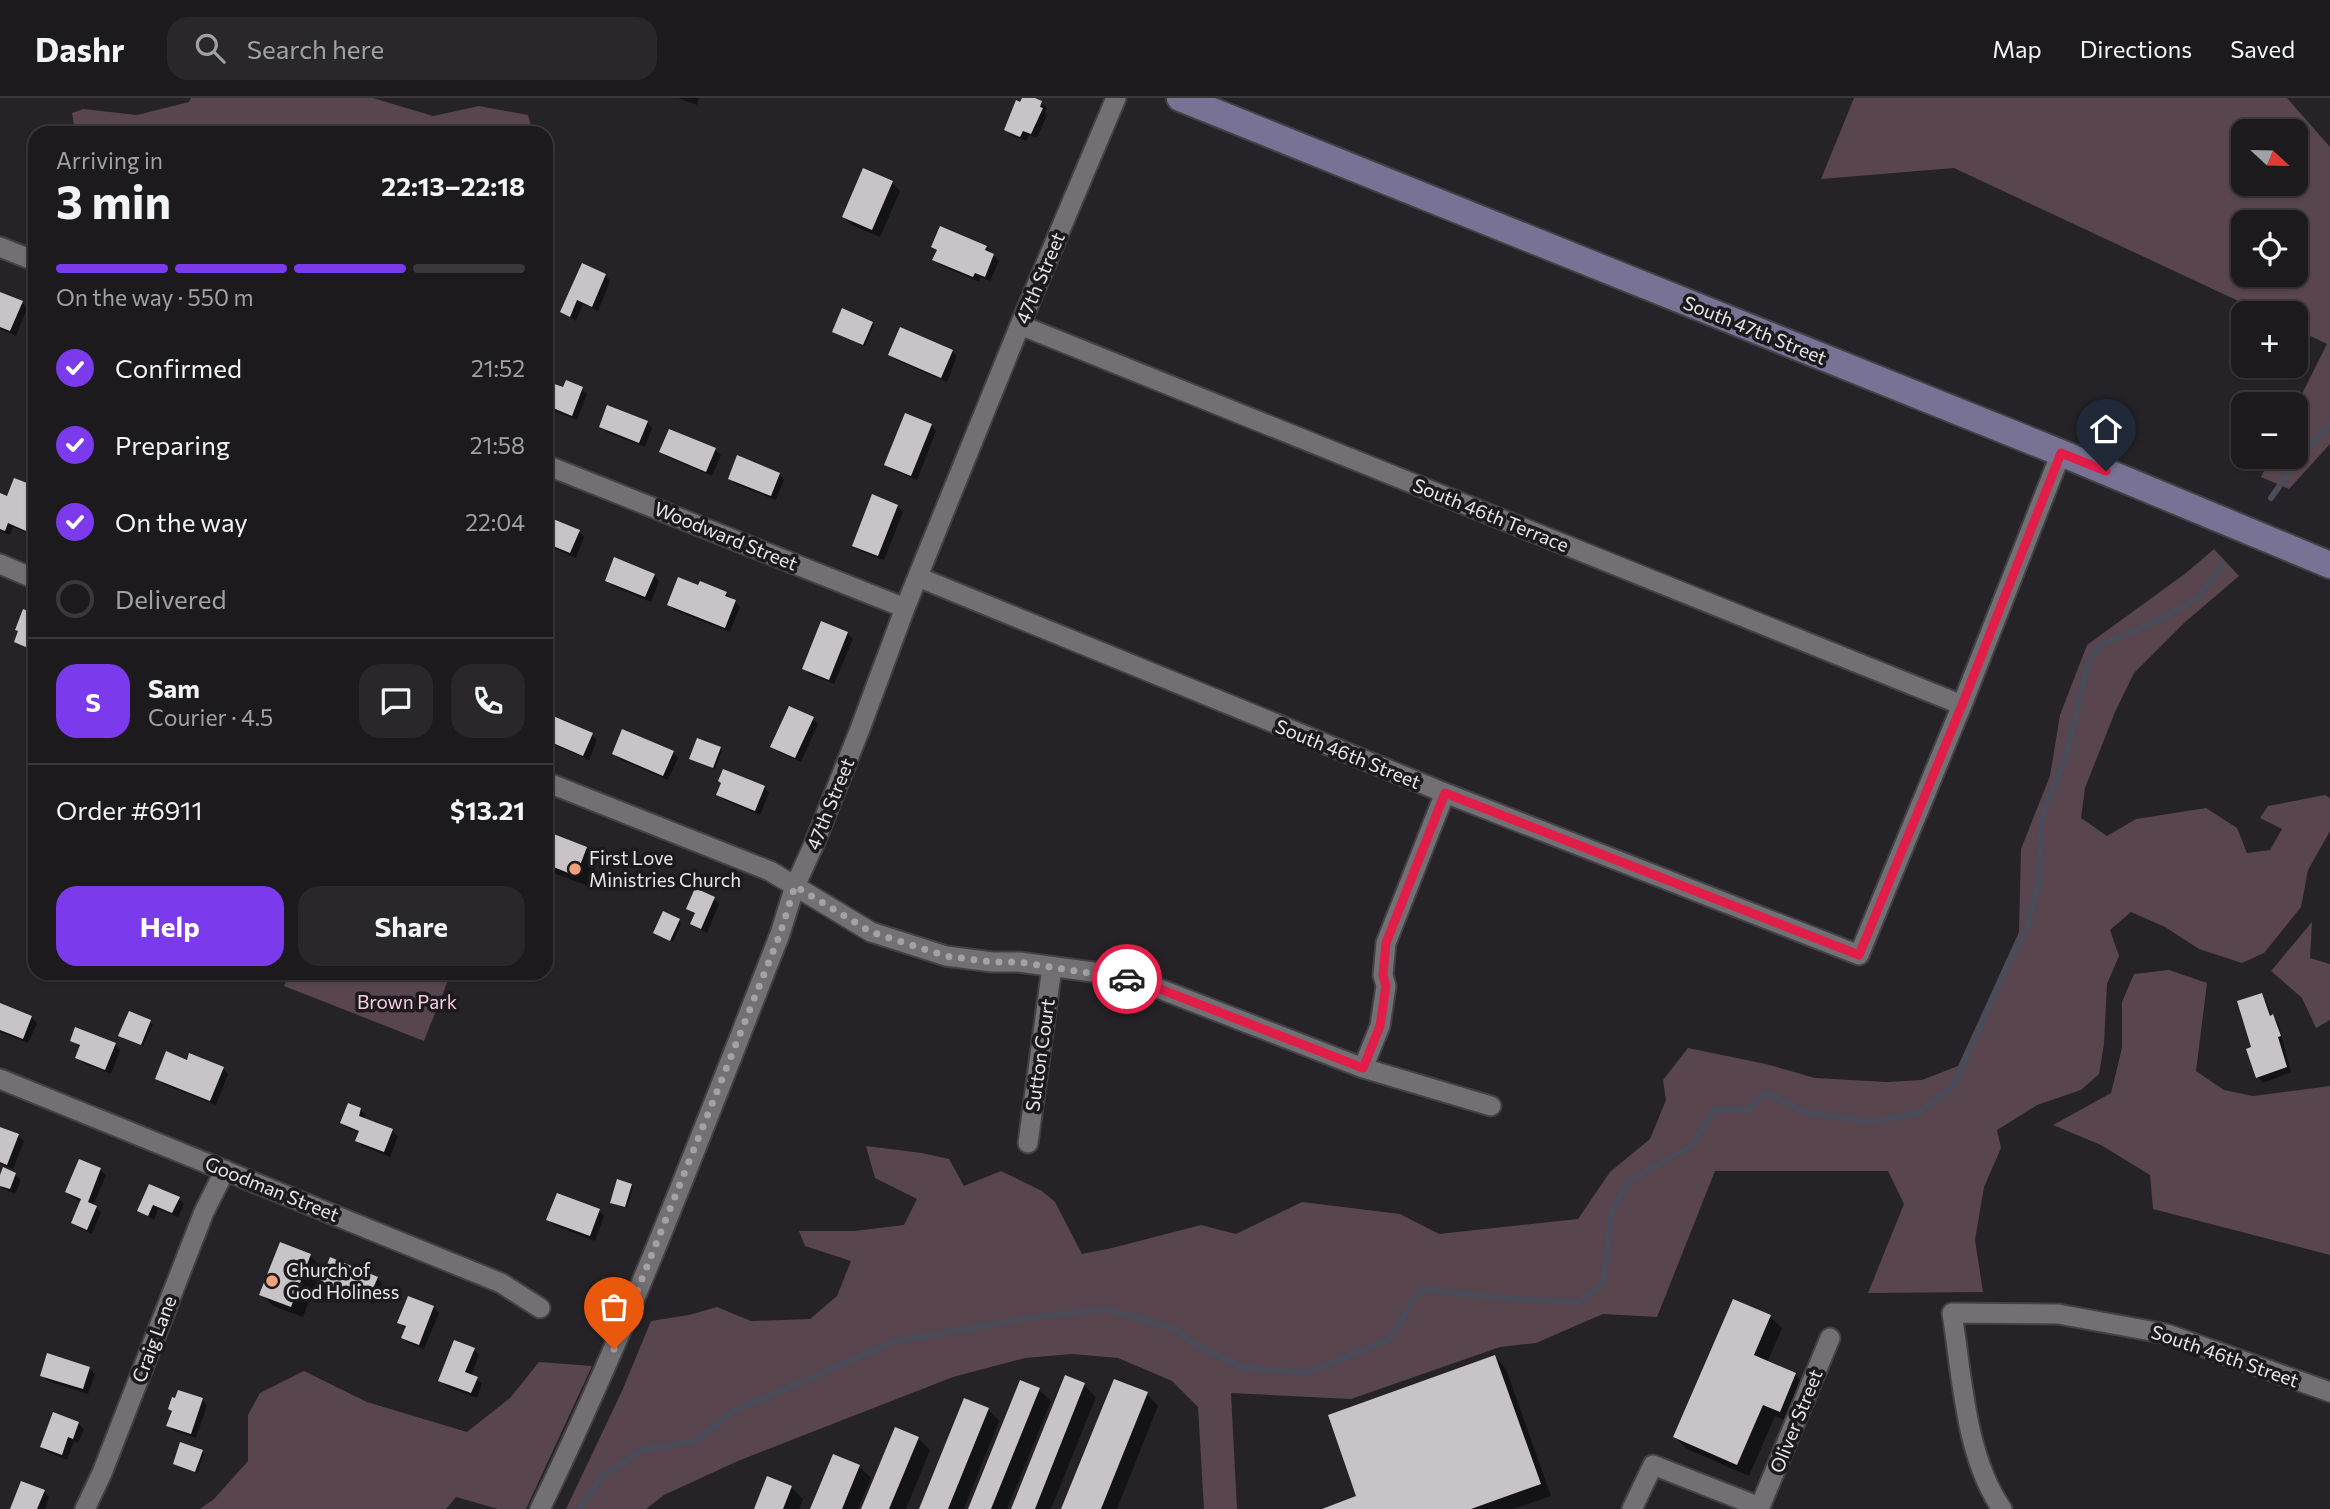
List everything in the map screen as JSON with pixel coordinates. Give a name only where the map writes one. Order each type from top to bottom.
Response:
[{"type":"main road","name":"South 47th Street","points":[[1180,98],[2061,453],[2330,565]]},
{"type":"street","name":"47th Street","points":[[540,1509],[596,1391],[667,1221],[905,608],[1116,98]]},
{"type":"street","points":[[0,247],[28,258]]},
{"type":"street","name":"South 46th Terrace","points":[[1020,325],[1962,705]]},
{"type":"street","points":[[1962,705],[2061,453]]},
{"type":"street","name":"Woodward Street","points":[[553,467],[905,608]]},
{"type":"street","points":[[0,564],[28,576]]},
{"type":"street","name":"South 46th Street","points":[[918,578],[1445,793],[1859,955],[1962,705]]},
{"type":"street","points":[[553,785],[770,871],[871,932],[946,956],[1115,975],[1147,984],[1363,1068],[1491,1106]]},
{"type":"street","points":[[1363,1068],[1380,1026],[1386,986],[1383,965],[1386,943],[1445,793]]},
{"type":"street","name":"Sutton Court","points":[[1028,1143],[1052,967]]},
{"type":"street","name":"Goodman Street","points":[[0,1079],[501,1283],[540,1308]]},
{"type":"street","name":"Craig Lane","points":[[85,1509],[102,1473],[204,1212],[225,1170]]},
{"type":"street","name":"South 46th Street","points":[[2002,1509],[1973,1442],[1952,1313],[2058,1314],[2167,1334],[2330,1392]]},
{"type":"street","name":"Oliver Street","points":[[1632,1509],[1653,1465],[1760,1507],[1830,1338]]},
{"type":"green space","points":[[191,98],[373,98],[433,116],[479,106],[528,115],[531,126],[74,126],[72,113],[83,109],[137,115],[189,102]]},
{"type":"green space","points":[[1854,98],[2287,98],[2305,119],[2231,119],[2231,196],[2308,196],[2308,122],[2330,147],[2330,444],[2308,468],[2308,392],[2303,392],[2327,344],[2308,335],[2308,301],[2238,301],[1954,168],[1821,179]]},
{"type":"green space","points":[[2265,469],[2307,469],[2289,489],[2261,477]]},
{"type":"green space","points":[[2214,549],[2239,576],[2184,623],[2134,673],[2115,712],[2085,788],[2081,818],[2107,836],[2136,819],[2206,808],[2237,828],[2247,853],[2270,850],[2282,829],[2260,818],[2268,806],[2325,795],[2330,798],[2330,831],[2308,870],[2301,907],[2264,953],[2242,963],[2199,949],[2165,927],[2131,912],[2110,930],[2119,956],[2107,984],[2104,1044],[2099,1074],[2081,1090],[2037,1105],[1997,1130],[2001,1148],[1984,1187],[1975,1240],[1983,1292],[1868,1293],[1904,1204],[1888,1171],[1715,1171],[1657,1317],[1603,1314],[1536,1343],[1500,1347],[1351,1399],[1231,1393],[1237,1509],[1204,1509],[1198,1407],[1172,1381],[1118,1358],[1072,1354],[1025,1358],[953,1377],[738,1461],[664,1495],[646,1509],[566,1509],[622,1391],[651,1321],[717,1307],[751,1321],[810,1319],[837,1296],[851,1261],[805,1246],[799,1231],[854,1231],[904,1225],[917,1199],[875,1178],[866,1146],[949,1159],[964,1186],[1001,1171],[1042,1191],[1055,1202],[1082,1254],[1201,1225],[1236,1234],[1302,1202],[1400,1214],[1439,1234],[1578,1219],[1610,1172],[1650,1139],[1666,1100],[1663,1080],[1688,1048],[1766,1064],[1815,1078],[1887,1082],[1922,1080],[1958,1066],[2019,932],[2021,849],[2050,776],[2060,715],[2087,645],[2186,573]]},
{"type":"green space","points":[[2312,922],[2310,958],[2330,964],[2330,1020],[2316,1028],[2302,998],[2271,971]]},
{"type":"green space","points":[[2169,970],[2207,983],[2196,1071],[2224,1090],[2253,1096],[2330,1086],[2330,1255],[2153,1209],[2150,1175],[2101,1145],[2053,1125],[2111,1093],[2122,1048],[2122,1002],[2134,974]]},
{"type":"green space","name":"Brown Park","points":[[286,980],[448,980],[424,1041],[284,986]]},
{"type":"green space","points":[[539,1362],[592,1366],[526,1509],[498,1509],[456,1497],[446,1509],[200,1509],[214,1499],[248,1461],[248,1415],[260,1393],[304,1371],[367,1402],[467,1432],[510,1398]]},
{"type":"building","points":[[1022,98],[1042,101],[1040,107],[1043,108],[1031,134],[1023,131],[1020,137],[1004,130],[1016,100],[1020,102]]},
{"type":"building","points":[[863,168],[893,181],[872,230],[842,217]]},
{"type":"building","points":[[940,226],[987,246],[985,250],[994,254],[985,277],[975,273],[973,277],[932,260],[937,250],[931,247]]},
{"type":"building","points":[[582,263],[606,274],[592,307],[577,300],[570,317],[560,312]]},
{"type":"building","points":[[0,292],[23,301],[10,331],[0,327]]},
{"type":"building","points":[[842,308],[873,322],[863,345],[832,332]]},
{"type":"building","points":[[900,327],[953,350],[941,378],[888,355]]},
{"type":"building","points":[[566,380],[583,387],[572,416],[553,408],[553,383],[563,387]]},
{"type":"building","points":[[607,405],[648,421],[639,443],[599,427]]},
{"type":"building","points":[[905,413],[932,424],[911,476],[884,465]]},
{"type":"building","points":[[669,429],[716,448],[706,472],[659,452]]},
{"type":"building","points":[[737,455],[780,473],[771,496],[728,479]]},
{"type":"building","points":[[14,478],[28,483],[26,531],[8,523],[5,531],[0,529],[0,493],[7,496]]},
{"type":"building","points":[[872,494],[898,505],[878,556],[852,546]]},
{"type":"building","points":[[553,519],[580,530],[570,553],[553,546]]},
{"type":"building","points":[[614,557],[655,574],[645,597],[605,581]]},
{"type":"building","points":[[678,577],[698,585],[700,581],[727,592],[725,596],[736,600],[725,628],[667,605]]},
{"type":"building","points":[[23,609],[28,611],[28,648],[14,642],[18,631],[15,630]]},
{"type":"building","points":[[821,621],[848,632],[829,680],[802,669]]},
{"type":"building","points":[[789,706],[814,717],[795,758],[770,747]]},
{"type":"building","points":[[553,716],[593,733],[583,756],[553,743]]},
{"type":"building","points":[[622,729],[674,751],[663,776],[612,754]]},
{"type":"building","points":[[697,738],[721,747],[713,768],[689,759]]},
{"type":"building","points":[[723,769],[765,786],[755,811],[716,795]]},
{"type":"building","name":"First Love Ministries Church","points":[[553,834],[587,847],[576,876],[553,867]]},
{"type":"building","points":[[695,888],[715,897],[701,929],[690,924],[695,913],[686,909]]},
{"type":"building","points":[[663,911],[680,919],[670,941],[653,933]]},
{"type":"building","points":[[2262,993],[2281,1036],[2278,1037],[2287,1067],[2256,1078],[2246,1049],[2251,1047],[2237,1001]]},
{"type":"building","points":[[0,1003],[32,1016],[23,1039],[0,1030]]},
{"type":"building","points":[[129,1011],[151,1020],[141,1045],[118,1036]]},
{"type":"building","points":[[75,1027],[116,1043],[105,1070],[75,1058],[80,1045],[70,1041]]},
{"type":"building","points":[[166,1051],[187,1060],[189,1053],[224,1067],[210,1101],[155,1079]]},
{"type":"building","points":[[348,1103],[361,1108],[359,1116],[393,1129],[384,1152],[355,1141],[359,1131],[340,1123]]},
{"type":"building","points":[[0,1127],[19,1134],[7,1165],[0,1162]]},
{"type":"building","points":[[79,1159],[101,1168],[88,1202],[97,1206],[87,1230],[71,1223],[81,1199],[65,1192]]},
{"type":"building","points":[[3,1167],[16,1173],[10,1189],[0,1186]]},
{"type":"building","points":[[617,1179],[632,1184],[625,1207],[610,1203]]},
{"type":"building","points":[[149,1184],[180,1197],[172,1213],[153,1205],[148,1216],[137,1211]]},
{"type":"building","points":[[557,1193],[600,1209],[590,1236],[546,1220]]},
{"type":"building","name":"Church of God Holiness","points":[[280,1242],[311,1254],[291,1307],[259,1295]]},
{"type":"building","points":[[330,1257],[378,1277],[368,1300],[350,1292],[348,1297],[335,1292],[337,1288],[321,1281]]},
{"type":"building","points":[[408,1296],[434,1306],[419,1345],[401,1338],[406,1326],[397,1323]]},
{"type":"building","points":[[1733,1299],[1771,1315],[1754,1355],[1796,1373],[1780,1412],[1763,1405],[1737,1465],[1673,1437]]},
{"type":"building","points":[[454,1340],[475,1348],[465,1372],[478,1377],[471,1393],[438,1381]]},
{"type":"building","points":[[47,1353],[90,1367],[83,1389],[40,1376]]},
{"type":"building","points":[[1495,1355],[1541,1484],[1471,1509],[1322,1509],[1356,1496],[1328,1415]]},
{"type":"building","points":[[1065,1375],[1085,1383],[1035,1509],[1011,1509]]},
{"type":"building","points":[[1114,1379],[1148,1392],[1101,1509],[1061,1509]]},
{"type":"building","points":[[1020,1380],[1040,1388],[991,1509],[968,1509]]},
{"type":"building","points":[[178,1390],[203,1398],[191,1434],[166,1426],[172,1411],[168,1409],[172,1397],[175,1398]]},
{"type":"building","points":[[964,1398],[989,1408],[948,1509],[919,1509]]},
{"type":"building","points":[[53,1412],[79,1422],[73,1439],[68,1437],[62,1455],[40,1447]]},
{"type":"building","points":[[895,1427],[919,1437],[889,1509],[861,1509]]},
{"type":"building","points":[[180,1442],[203,1450],[195,1472],[173,1464]]},
{"type":"building","points":[[833,1454],[860,1465],[842,1509],[810,1509]]},
{"type":"building","points":[[767,1476],[792,1486],[783,1509],[754,1509]]},
{"type":"building","points":[[21,1481],[45,1490],[37,1509],[10,1509]]},
{"type":"waterway","points":[[2271,498],[2297,461],[2330,424]]},
{"type":"waterway","points":[[580,1509],[603,1475],[642,1450],[696,1441],[732,1412],[895,1341],[1037,1317],[1105,1309],[1175,1329],[1198,1346],[1242,1367],[1306,1373],[1390,1339],[1420,1289],[1512,1299],[1579,1302],[1603,1283],[1612,1210],[1630,1180],[1693,1145],[1714,1110],[1750,1109],[1765,1092],[1806,1112],[1870,1122],[1920,1113],[1954,1085],[2026,930],[2038,886],[2042,815],[2065,759],[2088,663],[2101,645],[2161,619],[2198,598],[2222,564]]},
{"type":"way so far","points":[[614,1349],[780,934],[795,886],[871,932],[946,956],[992,962],[1019,962],[1127,979]]},
{"type":"place","name":"First Love Ministries Church","points":[[575,869]]},
{"type":"place","name":"Church of God Holiness","points":[[272,1281]]},
{"type":"route","points":[[1127,979],[1147,984],[1363,1068],[1380,1026],[1386,986],[1383,975],[1386,943],[1445,793],[1859,955],[1962,705],[2061,453],[2106,471]]}]
